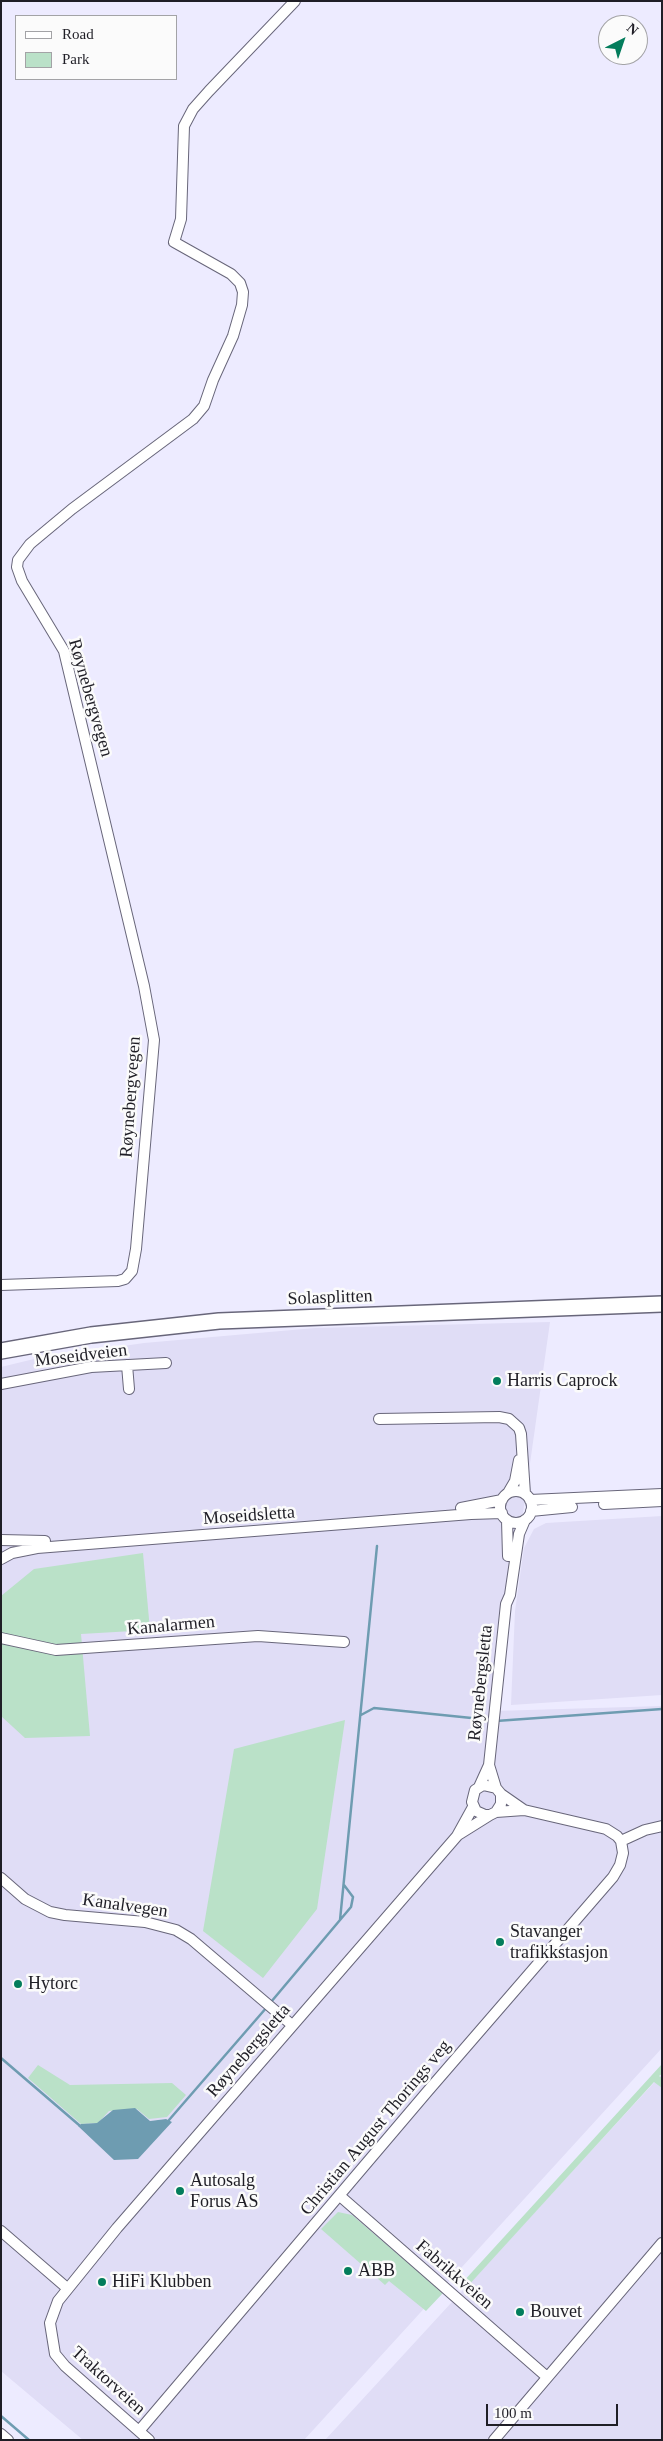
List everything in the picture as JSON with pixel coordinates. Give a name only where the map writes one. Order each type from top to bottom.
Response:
[{"type":"highway","name":"Solasplitten","points":[[1,1341],[90,1326],[218,1311],[563,1301],[662,1295]]},
{"type":"highway","name":"Solasplitten","points":[[1,1351],[91,1335],[219,1322],[628,1307],[662,1304]]},
{"type":"highway","points":[[628,1307],[642,1310],[662,1309]]},
{"type":"street","name":"Røynebergvegen","points":[[1,1285],[118,1281],[125,1279],[132,1271],[136,1249],[154,1040],[144,986],[64,651],[22,581],[17,567],[18,560],[30,544],[72,509],[193,419],[204,406],[213,380],[234,336],[244,292],[240,283],[231,274],[174,242],[181,219],[184,126],[193,109],[295,1]]},
{"type":"street","name":"Moseidveien","points":[[1,1384],[91,1367],[166,1363]]},
{"type":"street","points":[[128,1366],[129,1388]]},
{"type":"street","points":[[379,1419],[499,1417],[509,1419],[519,1428],[523,1447],[528,1516]]},
{"type":"street","points":[[523,1447],[515,1481],[505,1497],[504,1517],[515,1522],[528,1516],[560,1507],[662,1501]]},
{"type":"street","points":[[505,1497],[516,1491],[528,1497],[662,1494]]},
{"type":"street","name":"Moseidsletta","points":[[1,1540],[36,1542],[471,1507],[505,1497]]},
{"type":"street","name":"Moseidsletta","points":[[1,1559],[12,1552],[37,1548],[471,1514],[504,1517]]},
{"type":"street","name":"Røynebergsletta","points":[[479,1787],[489,1765],[506,1604],[510,1595],[516,1544],[528,1516]]},
{"type":"street","name":"Røynebergsletta","points":[[504,1517],[509,1544],[504,1596],[506,1604]]},
{"type":"street","name":"Kanalarmen","points":[[1,1638],[56,1650],[258,1636],[344,1642]]},
{"type":"street","name":"Røynebergsletta","points":[[489,1765],[498,1791]]},
{"type":"street","points":[[524,1810],[487,1785],[479,1787],[473,1794],[473,1807],[480,1814],[524,1810],[597,1826],[611,1832],[621,1841],[645,1830],[662,1826]]},
{"type":"street","points":[[493,1813],[501,1804],[498,1791]]},
{"type":"street","name":"Røynebergsletta","points":[[67,2288],[457,1836],[473,1807]]},
{"type":"street","name":"Røynebergsletta","points":[[457,1836],[493,1813]]},
{"type":"street","name":"Christian August Thorings veg","points":[[139,2431],[613,1877],[622,1859],[621,1841]]},
{"type":"street","name":"Kanalvegen","points":[[1,1878],[25,1899],[50,1912],[145,1922],[176,1930],[191,1938],[292,2025]]},
{"type":"street","name":"Fabrikkveien","points":[[340,2196],[547,2378]]},
{"type":"street","points":[[1,2231],[67,2288]]},
{"type":"street","points":[[494,2440],[662,2243]]},
{"type":"street","name":"Traktorveien","points":[[67,2288],[58,2301],[50,2323],[55,2354],[65,2366],[149,2440]]},
{"type":"street","points":[[1,2434],[8,2440]]},
{"type":"shaded area","points":[[550,1322],[495,1711],[662,1706],[662,2048],[304,2440],[83,2440],[1,2371],[1,1367],[34,1359],[144,1343],[315,1328]],"holes":[[[166,2119],[114,2159],[81,2124]]]},
{"type":"shaded area","points":[[662,1516],[662,1695],[511,1705],[515,1611],[524,1548],[534,1529],[546,1523]]},
{"type":"shaded area","points":[[662,2074],[662,2440],[325,2440],[532,2215]]},
{"type":"green space","points":[[143,1553],[150,1630],[81,1634],[90,1736],[25,1738],[1,1716],[1,1596],[34,1569]]},
{"type":"green space","points":[[345,1720],[317,1909],[263,1978],[203,1931],[234,1749]]},
{"type":"green space","points":[[662,2064],[662,2074],[659,2076],[662,2078],[662,2088],[654,2082],[467,2287],[462,2283]]},
{"type":"green space","points":[[38,2065],[70,2085],[172,2083],[186,2095],[167,2117],[149,2119],[137,2109],[109,2111],[98,2123],[81,2124],[28,2078]]},
{"type":"green space","points":[[338,2212],[352,2215],[443,2293],[426,2311],[389,2281],[385,2285],[321,2229]]},
{"type":"water","points":[[135,2108],[150,2121],[166,2119],[172,2122],[138,2159],[114,2160],[78,2126],[81,2124],[97,2123],[113,2110]]},
{"type":"waterway","points":[[271,2002],[340,1920],[377,1546]]},
{"type":"waterway","points":[[361,1715],[374,1708],[491,1720]]},
{"type":"waterway","points":[[496,1721],[662,1709]]},
{"type":"waterway","points":[[340,1920],[351,1907],[353,1897],[344,1885]]},
{"type":"waterway","points":[[169,2120],[267,2007]]},
{"type":"waterway","points":[[1,2058],[79,2125]]},
{"type":"waterway","points":[[1,2416],[29,2440]]},
{"type":"place","name":"Harris Caprock","points":[[497,1381]]},
{"type":"place","name":"Stavanger trafikkstasjon","points":[[500,1942]]},
{"type":"place","name":"Hytorc","points":[[18,1984]]},
{"type":"place","name":"Autosalg Forus AS","points":[[180,2191]]},
{"type":"place","name":"ABB","points":[[348,2271]]},
{"type":"place","name":"HiFi Klubben","points":[[102,2282]]},
{"type":"place","name":"Bouvet","points":[[520,2312]]}]
